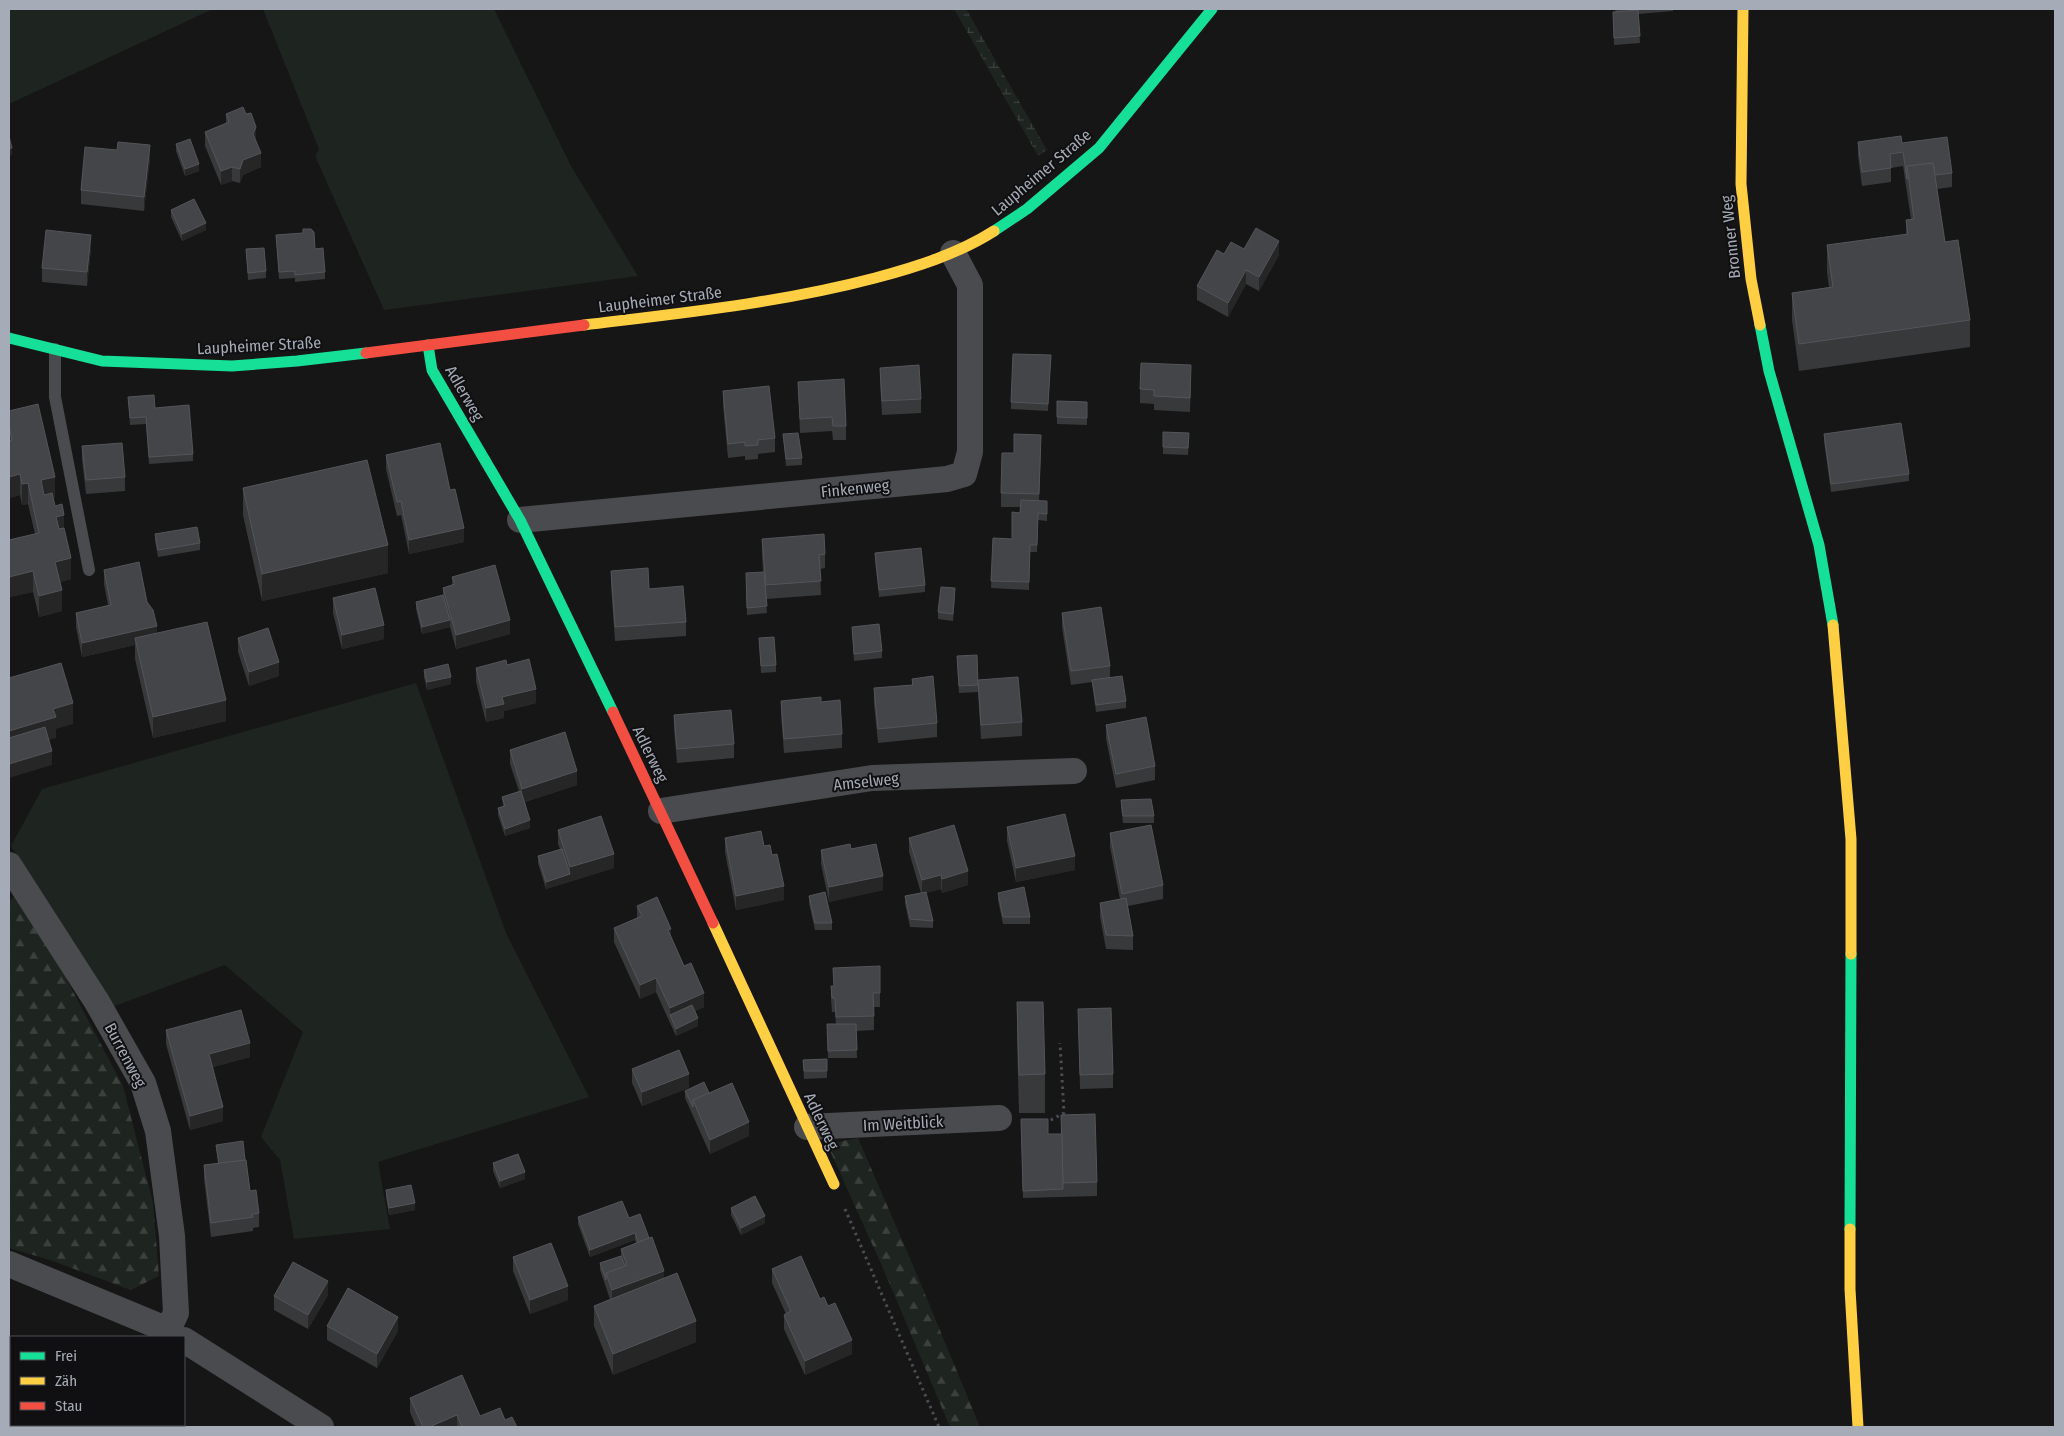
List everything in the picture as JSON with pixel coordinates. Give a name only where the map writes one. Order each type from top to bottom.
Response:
[{"type":"street","name":"Laupheimer Straße","points":[[10,342],[102,361],[232,366],[297,361],[744,305],[848,285],[904,270],[953,253],[986,236],[1027,209],[1099,148],[1212,9]]},
{"type":"street","name":"Bronner Weg","points":[[1743,9],[1741,184],[1751,279],[1768,371],[1819,545],[1834,629],[1851,839],[1850,1289],[1858,1427]]},
{"type":"street","name":"Finkenweg","points":[[520,520],[947,479],[964,474],[970,452],[970,285],[953,253]]},
{"type":"street","name":"Adlerweg","points":[[428,345],[432,370],[520,520],[661,811],[834,1184]]},
{"type":"street","name":"Amselweg","points":[[661,811],[872,778],[1074,771]]},
{"type":"street","name":"Burrenweg","points":[[9,865],[97,1002],[142,1083],[158,1131],[172,1236],[177,1336]]},
{"type":"street","name":"Im Weitblick","points":[[807,1127],[999,1118]]},
{"type":"street","points":[[9,1264],[177,1336]]},
{"type":"street","points":[[185,1341],[321,1427]]},
{"type":"lane","points":[[55,350],[55,397],[89,570]]},
{"type":"path","points":[[1039,1123],[1048,1123],[1064,1113],[1060,1043]]},
{"type":"path","points":[[834,1184],[939,1427]]},
{"type":"green space","points":[[9,9],[213,9],[9,104]]},
{"type":"green space","points":[[263,9],[494,9],[571,166],[638,276],[384,310],[315,156],[319,149]]},
{"type":"green space","points":[[954,9],[966,9],[1047,150],[1038,156]]},
{"type":"green space","points":[[416,683],[506,933],[589,1097],[378,1162],[390,1229],[294,1239],[280,1160],[261,1137],[303,1032],[225,965],[112,1007],[11,846],[42,789]]},
{"type":"green space","points":[[14,897],[60,967],[123,1086],[153,1203],[159,1276],[131,1290],[50,1260],[9,1248],[9,901]]},
{"type":"green space","points":[[858,1138],[980,1427],[950,1427],[886,1275],[827,1144]]},
{"type":"building","points":[[1638,10],[1640,36],[1614,38],[1613,12]]},
{"type":"building","points":[[243,107],[246,114],[251,113],[256,127],[253,134],[261,153],[243,160],[240,169],[232,167],[221,171],[205,132],[229,122],[226,114]]},
{"type":"building","points":[[9,136],[12,148],[9,149]]},
{"type":"building","points":[[1901,136],[1902,143],[1947,137],[1952,173],[1935,175],[1933,163],[1907,166],[1907,179],[1903,152],[1890,154],[1891,168],[1862,172],[1858,142]]},
{"type":"building","points":[[190,139],[199,164],[185,169],[176,144]]},
{"type":"building","points":[[118,142],[150,145],[144,197],[81,190],[85,147],[117,150]]},
{"type":"building","points":[[1933,163],[1945,242],[1958,240],[1970,320],[1799,344],[1792,293],[1833,287],[1827,245],[1908,234],[1906,220],[1914,219],[1907,166]]},
{"type":"building","points":[[194,199],[206,223],[182,234],[171,210]]},
{"type":"building","points":[[1256,228],[1279,241],[1259,277],[1246,270],[1228,303],[1197,286],[1217,250],[1224,254],[1231,242],[1244,249]]},
{"type":"building","points":[[303,229],[311,229],[314,232],[315,249],[323,248],[325,272],[295,275],[295,271],[279,272],[276,235],[303,233]]},
{"type":"building","points":[[46,230],[91,235],[87,272],[42,268]]},
{"type":"building","points":[[264,248],[266,271],[248,273],[246,249]]},
{"type":"building","points":[[1013,354],[1051,355],[1048,404],[1011,402]]},
{"type":"building","points":[[1141,363],[1191,365],[1190,398],[1154,396],[1154,390],[1140,389]]},
{"type":"building","points":[[919,365],[921,399],[882,401],[880,368]]},
{"type":"building","points":[[844,379],[846,426],[833,426],[832,417],[800,419],[798,382]]},
{"type":"building","points":[[769,386],[775,438],[758,440],[758,445],[745,446],[745,442],[728,444],[723,391]]},
{"type":"building","points":[[154,395],[155,408],[189,405],[193,454],[149,457],[146,417],[130,418],[128,397]]},
{"type":"building","points":[[1057,401],[1087,402],[1087,418],[1057,417]]},
{"type":"building","points":[[38,404],[55,477],[41,480],[44,495],[52,493],[55,506],[62,504],[64,515],[56,517],[59,529],[64,528],[71,558],[55,562],[62,590],[39,596],[33,571],[9,577],[9,540],[39,533],[28,483],[22,484],[20,474],[9,477],[9,441],[12,440],[9,411]]},
{"type":"building","points":[[1901,423],[1909,474],[1831,484],[1824,434]]},
{"type":"building","points":[[1163,432],[1189,433],[1188,448],[1163,447]]},
{"type":"building","points":[[798,433],[802,458],[786,459],[783,434]]},
{"type":"building","points":[[1014,434],[1041,435],[1039,494],[1001,493],[1002,453],[1014,453]]},
{"type":"building","points":[[122,443],[125,477],[86,480],[82,446]]},
{"type":"building","points":[[440,443],[450,490],[455,489],[464,528],[409,540],[401,501],[397,502],[386,455]]},
{"type":"building","points":[[367,460],[388,545],[262,574],[243,488]]},
{"type":"building","points":[[1021,500],[1047,501],[1047,514],[1038,513],[1037,545],[1030,545],[1029,582],[991,581],[993,538],[1012,539],[1012,512],[1020,513]]},
{"type":"building","points":[[197,527],[200,543],[158,550],[155,534]]},
{"type":"building","points":[[824,534],[825,554],[819,555],[821,581],[766,585],[762,539]]},
{"type":"building","points":[[921,548],[925,585],[879,590],[875,553]]},
{"type":"building","points":[[139,562],[147,602],[153,610],[157,626],[82,643],[76,613],[111,605],[104,570]]},
{"type":"building","points":[[495,565],[510,620],[456,635],[443,588],[455,584],[452,577]]},
{"type":"building","points":[[648,568],[649,589],[683,586],[686,622],[615,627],[611,571]]},
{"type":"building","points":[[764,572],[767,606],[747,608],[746,573]]},
{"type":"building","points":[[941,587],[955,588],[953,614],[938,612]]},
{"type":"building","points":[[375,588],[384,625],[342,635],[333,598]]},
{"type":"building","points":[[443,595],[450,620],[422,627],[416,602]]},
{"type":"building","points":[[1101,607],[1110,666],[1071,671],[1062,613]]},
{"type":"building","points":[[207,622],[226,700],[153,717],[135,638]]},
{"type":"building","points":[[879,624],[882,651],[854,654],[852,627]]},
{"type":"building","points":[[268,628],[279,662],[249,672],[238,638]]},
{"type":"building","points":[[774,637],[776,665],[761,666],[759,638]]},
{"type":"building","points":[[977,655],[978,685],[959,686],[957,656]]},
{"type":"building","points":[[529,659],[536,689],[502,697],[504,704],[486,708],[476,668],[506,660],[507,665]]},
{"type":"building","points":[[61,663],[73,703],[53,709],[56,717],[9,731],[9,678]]},
{"type":"building","points":[[448,664],[451,677],[427,682],[424,670]]},
{"type":"building","points":[[933,676],[937,723],[878,729],[874,688],[913,685],[912,679]]},
{"type":"building","points":[[1122,676],[1126,701],[1096,705],[1092,680]]},
{"type":"building","points":[[1018,677],[1022,722],[981,725],[978,680]]},
{"type":"building","points":[[821,697],[821,702],[840,700],[842,734],[784,739],[781,701]]},
{"type":"building","points":[[731,710],[734,744],[677,749],[674,715]]},
{"type":"building","points":[[1146,717],[1155,766],[1116,774],[1106,725]]},
{"type":"building","points":[[45,727],[52,751],[9,764],[9,738]]},
{"type":"building","points":[[565,732],[577,771],[522,789],[510,750]]},
{"type":"building","points":[[521,791],[530,820],[505,829],[498,808],[505,806],[502,797]]},
{"type":"building","points":[[1151,799],[1154,816],[1123,816],[1121,800]]},
{"type":"building","points":[[1065,814],[1075,856],[1016,868],[1007,827]]},
{"type":"building","points":[[601,816],[614,854],[570,867],[558,830]]},
{"type":"building","points":[[954,825],[968,871],[942,879],[941,875],[922,880],[909,838]]},
{"type":"building","points":[[1151,825],[1163,885],[1122,894],[1110,833]]},
{"type":"building","points":[[761,831],[764,846],[770,845],[772,855],[777,854],[784,886],[736,896],[725,838]]},
{"type":"building","points":[[850,844],[851,849],[876,844],[883,876],[829,887],[821,850]]},
{"type":"building","points":[[562,849],[570,874],[546,882],[538,856]]},
{"type":"building","points":[[1024,887],[1030,917],[1003,917],[998,893]]},
{"type":"building","points":[[825,892],[832,923],[815,923],[809,896]]},
{"type":"building","points":[[926,892],[933,921],[910,919],[905,896]]},
{"type":"building","points":[[657,897],[671,929],[668,930],[684,966],[691,963],[704,993],[670,1008],[656,978],[640,985],[614,928],[642,916],[637,906]]},
{"type":"building","points":[[1126,898],[1133,936],[1106,935],[1100,903]]},
{"type":"building","points":[[880,966],[880,993],[873,993],[874,1016],[836,1017],[835,998],[832,998],[831,986],[834,986],[833,968]]},
{"type":"building","points":[[1017,1002],[1043,1002],[1045,1074],[1019,1075]]},
{"type":"building","points":[[692,1005],[698,1018],[676,1029],[670,1015]]},
{"type":"building","points":[[1111,1008],[1113,1074],[1080,1075],[1078,1009]]},
{"type":"building","points":[[241,1010],[250,1043],[209,1054],[223,1107],[190,1116],[166,1030]]},
{"type":"building","points":[[827,1024],[856,1024],[857,1050],[828,1051]]},
{"type":"building","points":[[679,1050],[689,1074],[642,1092],[632,1069]]},
{"type":"building","points":[[827,1059],[827,1071],[804,1071],[803,1060]]},
{"type":"building","points":[[704,1082],[709,1093],[693,1100],[693,1107],[685,1091]]},
{"type":"building","points":[[732,1083],[749,1122],[710,1140],[693,1100]]},
{"type":"building","points":[[1095,1114],[1097,1182],[1063,1183],[1061,1115]]},
{"type":"building","points":[[1021,1119],[1048,1119],[1048,1134],[1062,1134],[1063,1189],[1023,1191]]},
{"type":"building","points":[[243,1141],[245,1160],[219,1164],[216,1145]]},
{"type":"building","points":[[518,1154],[525,1172],[500,1181],[493,1163]]},
{"type":"building","points":[[246,1160],[250,1191],[256,1190],[259,1213],[252,1214],[253,1217],[211,1223],[204,1165]]},
{"type":"building","points":[[411,1185],[415,1203],[389,1208],[386,1190]]},
{"type":"building","points":[[755,1196],[765,1216],[741,1228],[731,1208]]},
{"type":"building","points":[[622,1201],[629,1218],[640,1214],[649,1238],[638,1242],[635,1233],[590,1250],[578,1217]]},
{"type":"building","points":[[652,1237],[664,1271],[612,1290],[606,1273],[627,1265],[621,1249]]},
{"type":"building","points":[[551,1243],[568,1286],[530,1300],[513,1257]]},
{"type":"building","points":[[621,1256],[625,1266],[606,1273],[606,1280],[600,1263]]},
{"type":"building","points":[[801,1256],[820,1299],[824,1297],[828,1306],[835,1303],[852,1340],[805,1361],[784,1315],[791,1311],[772,1269]]},
{"type":"building","points":[[293,1262],[328,1281],[308,1315],[274,1296]]},
{"type":"building","points":[[677,1273],[696,1321],[613,1354],[594,1306]]},
{"type":"building","points":[[348,1288],[398,1317],[377,1354],[327,1326]]},
{"type":"building","points":[[462,1375],[480,1416],[500,1408],[505,1420],[512,1417],[517,1427],[462,1427],[457,1415],[429,1427],[423,1427],[410,1398]]},
{"type":"traffic: fast","points":[[994,231],[1027,209],[1099,148],[1212,9]]},
{"type":"traffic: fast","points":[[1760,325],[1769,371],[1819,545],[1833,625]]},
{"type":"traffic: fast","points":[[9,338],[102,361],[232,366],[366,353]]},
{"type":"traffic: fast","points":[[428,345],[432,370],[520,520],[613,712]]},
{"type":"traffic: fast","points":[[1850,1229],[1851,954]]},
{"type":"traffic: slow","points":[[1743,9],[1741,184],[1751,279],[1760,325]]},
{"type":"traffic: slow","points":[[584,325],[767,301],[839,287],[890,274],[936,259],[994,231]]},
{"type":"traffic: slow","points":[[1833,625],[1851,839],[1851,954]]},
{"type":"traffic: slow","points":[[713,923],[834,1184]]},
{"type":"traffic: slow","points":[[1850,1229],[1850,1289],[1858,1427]]},
{"type":"traffic: jam","points":[[366,353],[584,325]]},
{"type":"traffic: jam","points":[[613,712],[713,923]]}]
